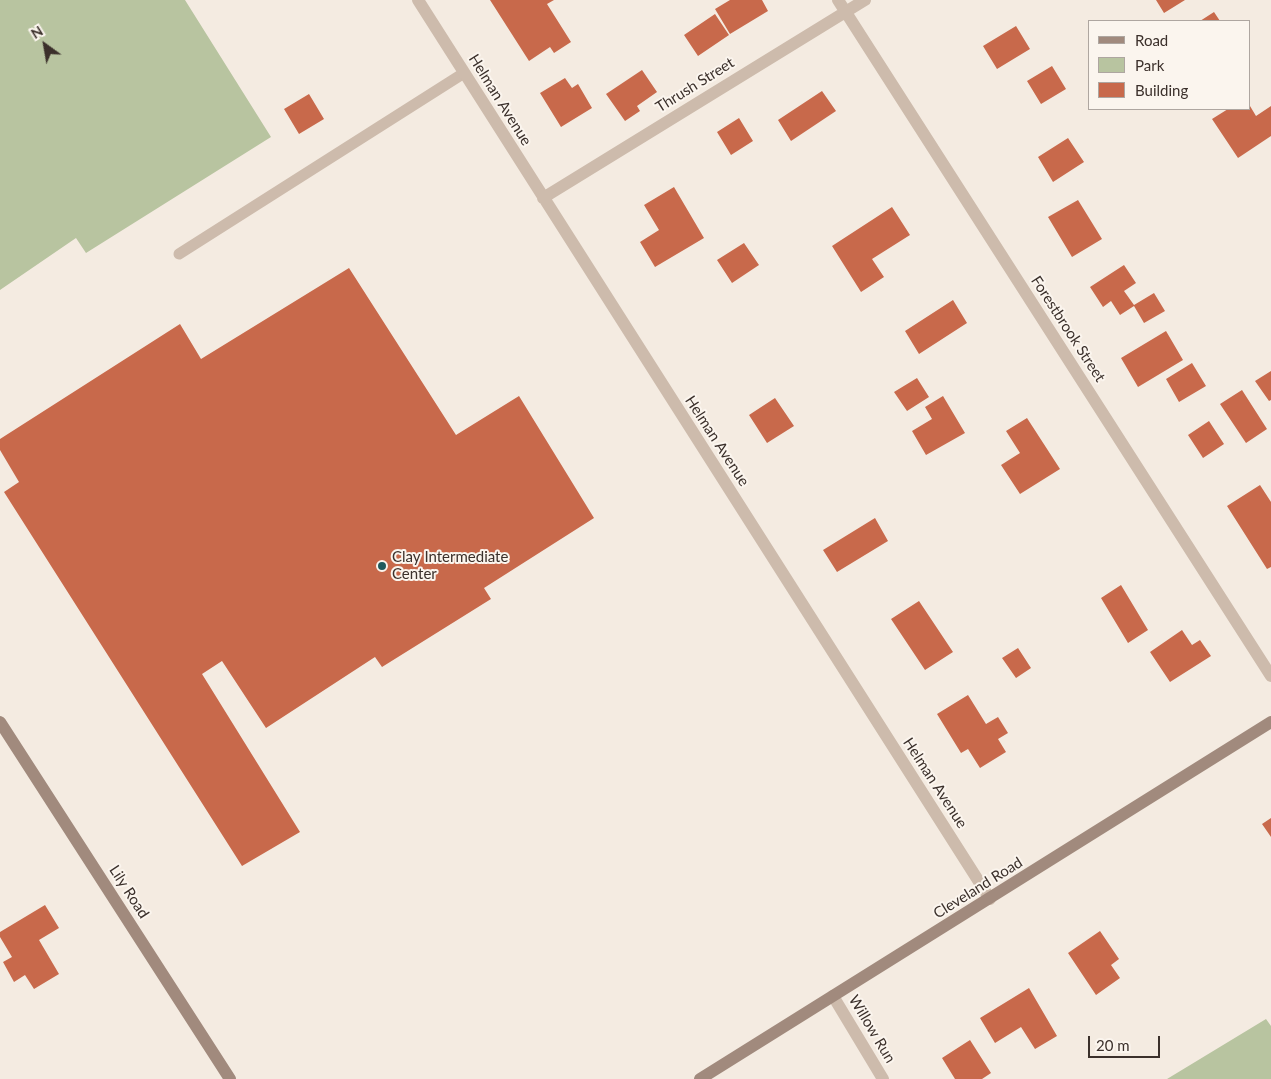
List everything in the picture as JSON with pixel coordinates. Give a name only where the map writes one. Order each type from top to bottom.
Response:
[{"type":"main road","name":"Lily Road","points":[[0,722],[230,1079]]},
{"type":"main road","name":"Cleveland Road","points":[[700,1079],[1271,722]]},
{"type":"street","name":"Helman Avenue","points":[[418,0],[990,899]]},
{"type":"street","name":"Forestbrook Street","points":[[838,0],[1271,676]]},
{"type":"street","name":"Thrush Street","points":[[543,198],[864,0]]},
{"type":"street","name":"Willow Run","points":[[833,996],[883,1079]]},
{"type":"lane","points":[[179,254],[464,73]]},
{"type":"green space","points":[[0,0],[185,0],[271,137],[86,253],[76,238],[0,290]]},
{"type":"green space","points":[[1266,1019],[1271,1026],[1271,1079],[1167,1079]]},
{"type":"building","points":[[490,0],[554,0],[547,4],[571,42],[554,53],[550,47],[529,61]]},
{"type":"building","points":[[730,0],[762,0],[768,11],[730,34],[715,9]]},
{"type":"building","points":[[1156,0],[1185,0],[1164,13]]},
{"type":"building","points":[[1214,12],[1219,20],[1202,20]]},
{"type":"building","points":[[715,14],[729,35],[698,56],[684,35]]},
{"type":"building","points":[[1016,26],[1030,49],[997,69],[983,46]]},
{"type":"building","points":[[1052,66],[1066,89],[1041,104],[1027,81]]},
{"type":"building","points":[[642,70],[657,92],[637,106],[640,111],[625,121],[606,94]]},
{"type":"building","points":[[565,78],[572,88],[578,84],[592,108],[561,127],[540,93]]},
{"type":"building","points":[[822,91],[836,111],[791,141],[778,120]]},
{"type":"building","points":[[309,94],[324,119],[299,134],[284,109]]},
{"type":"building","points":[[1271,106],[1271,136],[1238,158],[1212,119],[1226,110],[1251,110],[1251,108],[1256,116]]},
{"type":"building","points":[[739,118],[753,141],[731,155],[717,132]]},
{"type":"building","points":[[1068,138],[1084,162],[1053,182],[1038,157]]},
{"type":"building","points":[[674,187],[704,238],[655,267],[640,242],[659,230],[644,205]]},
{"type":"building","points":[[1078,200],[1102,239],[1072,257],[1048,217]]},
{"type":"building","points":[[892,207],[910,235],[872,259],[884,277],[861,292],[832,246]]},
{"type":"building","points":[[744,243],[759,265],[732,283],[717,260]]},
{"type":"building","points":[[1124,265],[1136,283],[1124,291],[1134,305],[1154,293],[1165,311],[1144,323],[1134,306],[1120,315],[1111,301],[1103,307],[1090,287]]},
{"type":"building","name":"Clay Intermediate Center","points":[[349,268],[456,435],[519,396],[594,518],[484,588],[491,599],[382,667],[375,657],[266,728],[222,661],[202,674],[300,832],[242,866],[4,492],[19,482],[0,450],[0,439],[180,324],[201,359]]},
{"type":"building","points":[[953,300],[967,323],[919,354],[905,331]]},
{"type":"building","points":[[1166,331],[1183,360],[1138,387],[1121,358]]},
{"type":"building","points":[[1192,363],[1206,386],[1179,402],[1166,379]]},
{"type":"building","points":[[1271,371],[1271,400],[1269,401],[1255,381]]},
{"type":"building","points":[[917,378],[929,397],[907,411],[894,392]]},
{"type":"building","points":[[1242,390],[1267,429],[1246,443],[1220,404]]},
{"type":"building","points":[[943,396],[965,433],[926,455],[912,431],[932,419],[925,407]]},
{"type":"building","points":[[775,398],[794,426],[767,443],[749,415]]},
{"type":"building","points":[[1027,418],[1060,469],[1020,494],[1001,465],[1020,453],[1006,431]]},
{"type":"building","points":[[1209,421],[1224,444],[1203,458],[1188,435]]},
{"type":"building","points":[[1260,485],[1271,502],[1271,567],[1267,569],[1227,506]]},
{"type":"building","points":[[875,518],[888,541],[837,572],[823,550]]},
{"type":"building","points":[[1121,585],[1148,630],[1128,643],[1101,598]]},
{"type":"building","points":[[919,601],[953,652],[925,670],[891,619]]},
{"type":"building","points":[[1182,630],[1192,645],[1200,640],[1211,656],[1170,682],[1150,652]]},
{"type":"building","points":[[1018,648],[1031,668],[1016,678],[1002,658]]},
{"type":"building","points":[[968,695],[986,724],[998,717],[1008,733],[998,739],[1006,752],[980,768],[968,749],[961,753],[937,714]]},
{"type":"building","points":[[1271,818],[1271,837],[1262,824]]},
{"type":"building","points":[[45,905],[59,928],[39,940],[59,974],[34,989],[25,975],[14,982],[3,962],[12,957],[0,937],[0,932]]},
{"type":"building","points":[[1100,931],[1119,959],[1111,965],[1120,978],[1096,995],[1068,953]]},
{"type":"building","points":[[1029,988],[1057,1036],[1035,1049],[1021,1027],[995,1043],[980,1018]]},
{"type":"building","points":[[970,1040],[991,1073],[982,1079],[955,1079],[942,1058]]},
{"type":"place","name":"Clay Intermediate Center","points":[[382,566]]}]
